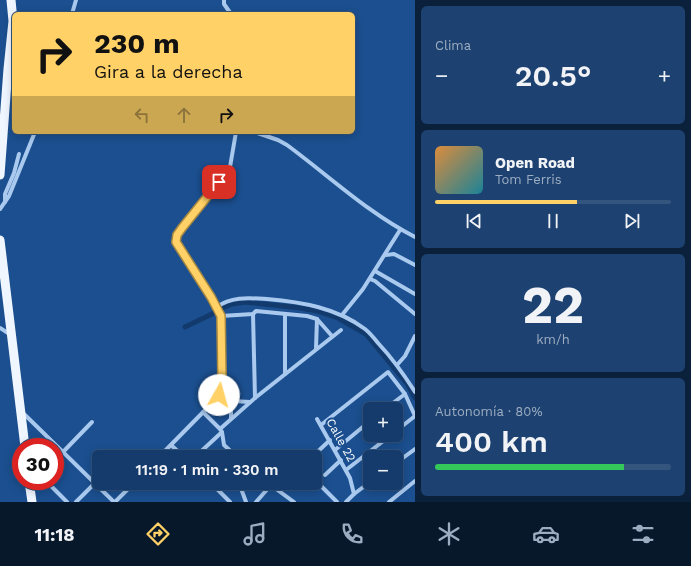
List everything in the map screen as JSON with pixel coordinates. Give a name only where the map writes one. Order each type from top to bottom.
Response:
[{"type":"main road","points":[[11,0],[12,12]]},
{"type":"main road","points":[[0,175],[12,31]]},
{"type":"main road","points":[[0,240],[2,268],[24,438]]},
{"type":"main road","points":[[31,490],[32,502]]},
{"type":"street","points":[[73,12],[76,0]]},
{"type":"street","points":[[224,0],[224,4],[230,12]]},
{"type":"street","points":[[0,209],[9,196],[34,134]]},
{"type":"street","points":[[166,450],[215,400],[219,395],[221,388],[221,316],[217,307],[176,242],[176,239],[177,235],[195,210],[230,167],[238,134]]},
{"type":"street","points":[[260,134],[278,140],[287,145],[374,212],[400,230],[415,237]]},
{"type":"street","points":[[4,202],[5,194],[14,173],[18,154]]},
{"type":"street","points":[[342,315],[370,279],[400,230]]},
{"type":"street","points":[[386,255],[394,254],[415,265]]},
{"type":"street","points":[[375,271],[415,294]]},
{"type":"street","points":[[370,279],[376,281],[415,314]]},
{"type":"street","points":[[217,307],[228,301],[244,298],[289,301],[316,306],[342,315],[367,330],[398,365],[415,392]]},
{"type":"street","points":[[221,316],[253,314],[256,311],[307,316],[317,319],[332,336]]},
{"type":"street","points":[[253,314],[255,398]]},
{"type":"street","points":[[285,314],[285,374]]},
{"type":"street","points":[[316,348],[317,319]]},
{"type":"street","points":[[0,328],[11,335]]},
{"type":"street","points":[[202,450],[221,431],[231,418],[316,348],[341,330]]},
{"type":"street","points":[[398,365],[405,356],[415,336]]},
{"type":"street","points":[[322,425],[388,372],[405,394],[415,416],[403,425]]},
{"type":"street","points":[[394,402],[405,394]]},
{"type":"street","points":[[215,400],[250,402]]},
{"type":"street","points":[[231,401],[231,418]]},
{"type":"street","points":[[20,410],[49,438]]},
{"type":"street","points":[[203,412],[221,431],[224,444],[230,450]]},
{"type":"street","name":"Calle 22","points":[[318,419],[346,470],[353,486],[354,494]]},
{"type":"street","points":[[64,451],[92,422]]},
{"type":"street","points":[[335,450],[363,427]]},
{"type":"street","points":[[319,450],[330,440]]},
{"type":"street","points":[[346,470],[382,442]]},
{"type":"street","points":[[171,445],[176,450]]},
{"type":"street","points":[[403,458],[415,449]]},
{"type":"street","points":[[64,453],[92,480]]},
{"type":"street","points":[[324,475],[340,460]]},
{"type":"street","points":[[389,502],[415,482]]},
{"type":"street","points":[[76,502],[92,486]]},
{"type":"street","points":[[322,487],[337,502]]},
{"type":"street","points":[[346,502],[363,487]]},
{"type":"street","points":[[55,490],[67,502]]},
{"type":"street","points":[[102,490],[114,502],[127,490]]},
{"type":"street","points":[[218,490],[230,502]]},
{"type":"street","points":[[241,490],[246,502]]},
{"type":"street","points":[[256,502],[265,490]]},
{"type":"street","points":[[277,490],[294,502]]},
{"type":"waterway","points":[[220,309],[232,304],[245,302],[301,308],[317,311],[338,318],[366,334],[408,385],[415,398]]},
{"type":"waterway","points":[[185,327],[216,312]]},
{"type":"route","points":[[219,182],[182,228],[177,235],[176,242],[211,297],[221,316],[222,377],[219,395]]}]
